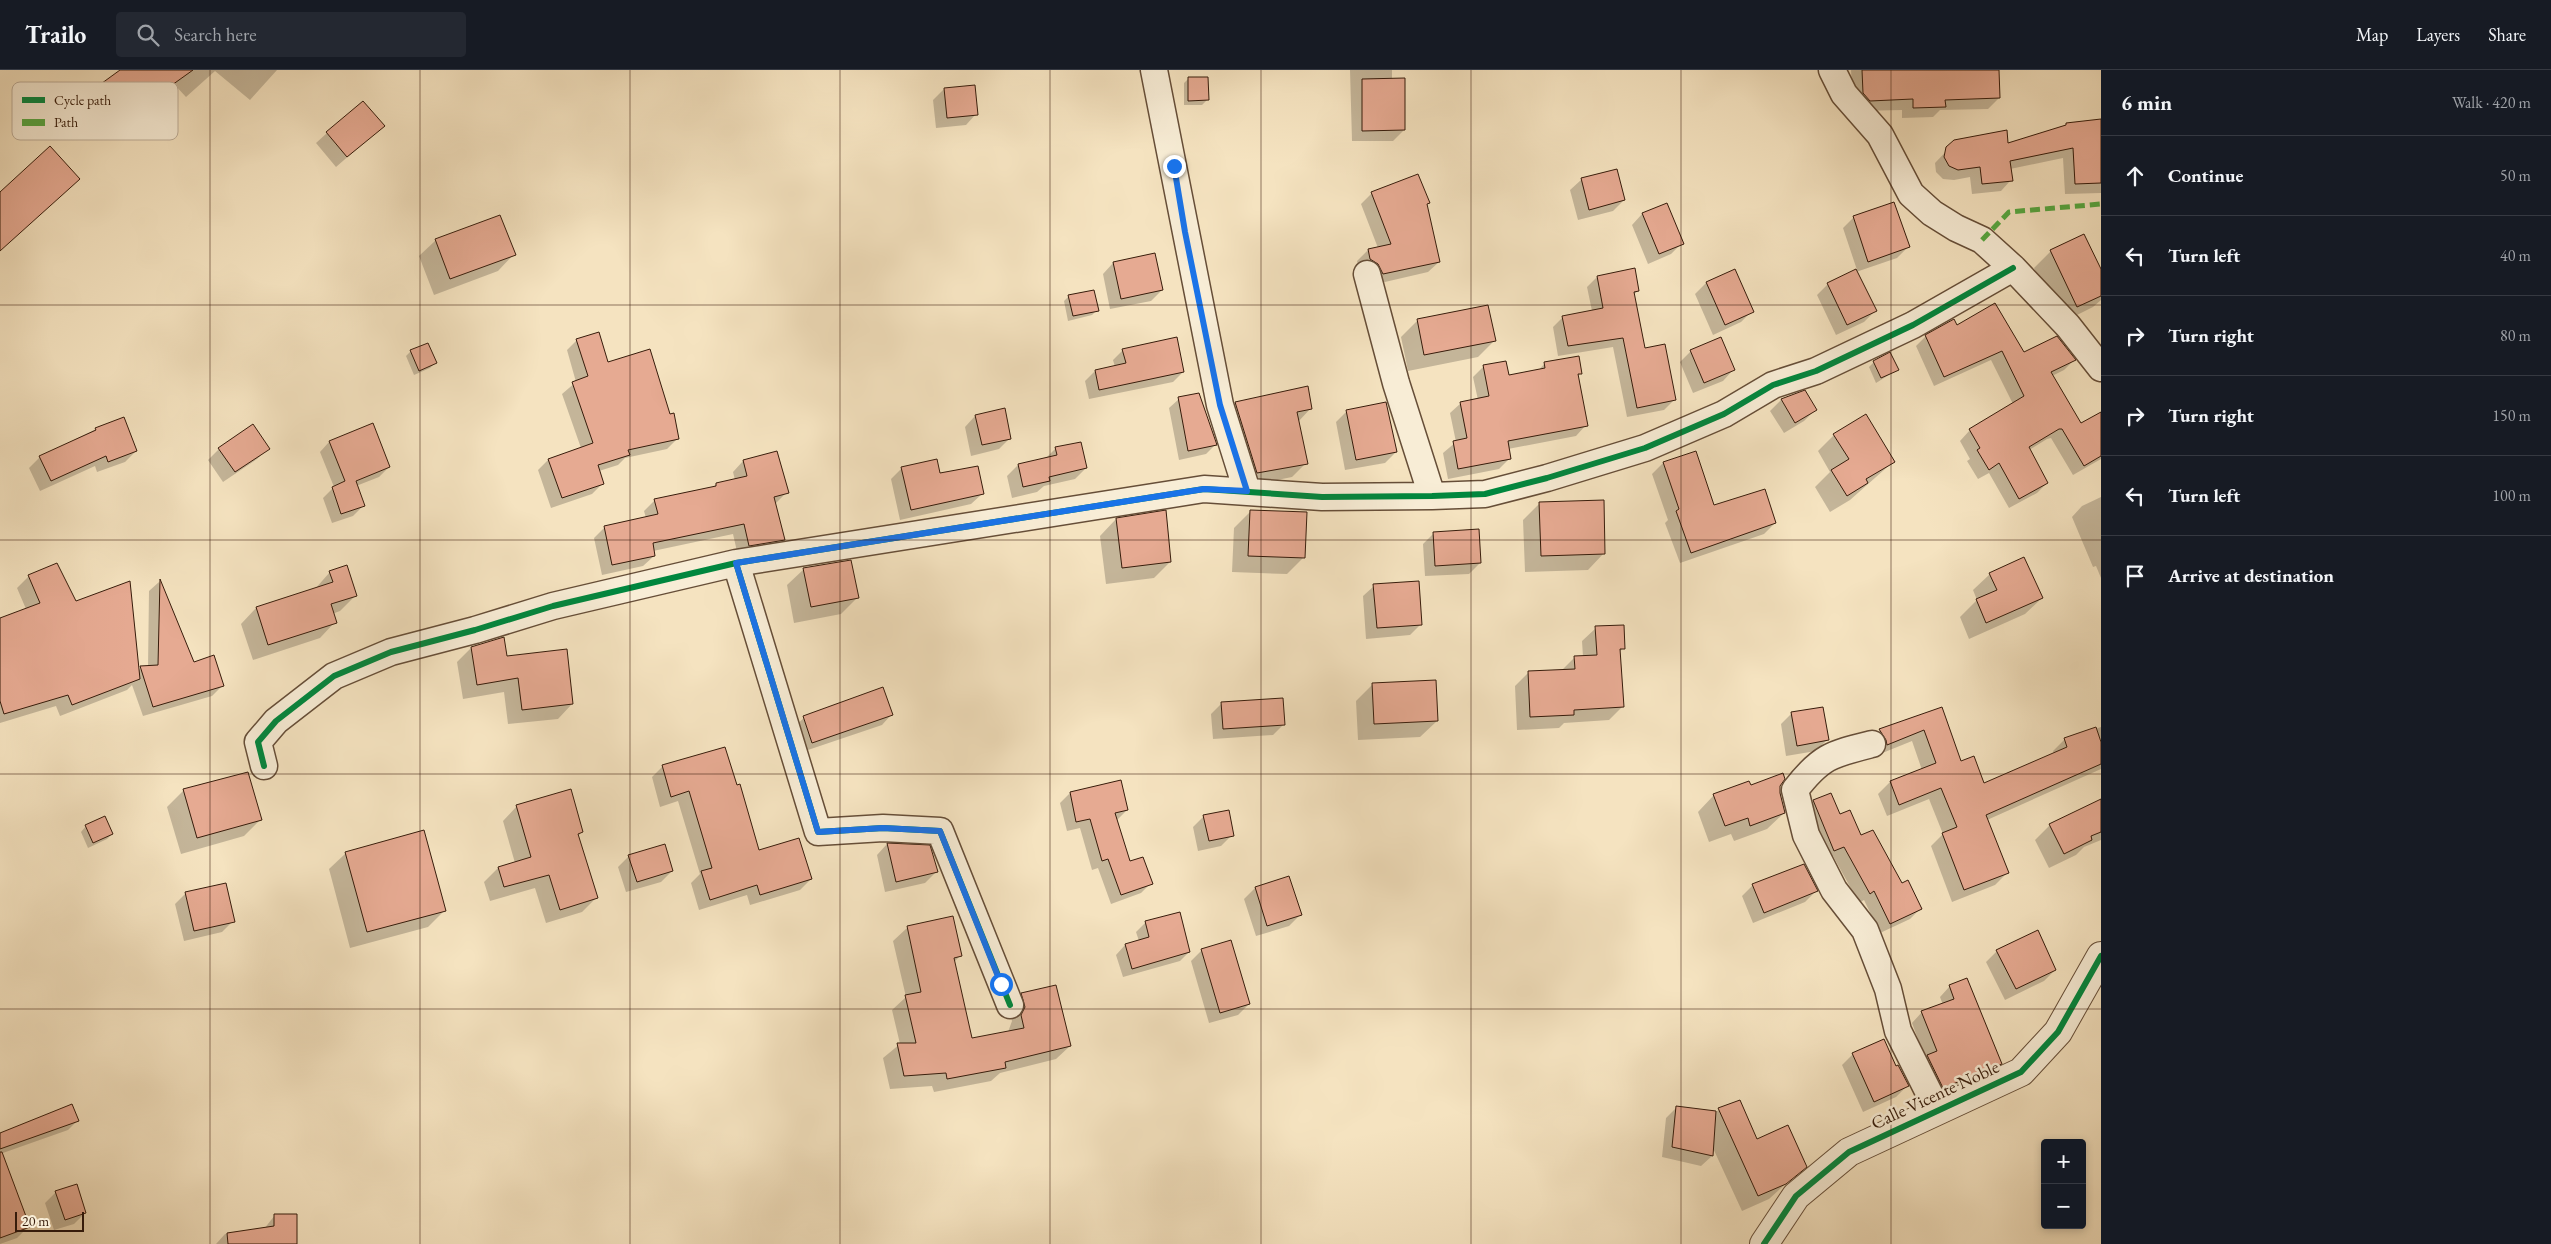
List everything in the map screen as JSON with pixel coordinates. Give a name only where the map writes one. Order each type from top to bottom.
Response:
[{"type":"street","points":[[1154,70],[1220,405],[1247,491]]},
{"type":"street","points":[[1832,70],[1844,94],[1880,135],[1911,194],[1932,213],[1956,228],[1982,240],[2014,268],[2068,326],[2101,368]]},
{"type":"street","points":[[264,766],[258,742],[276,721],[334,676],[391,652],[475,630],[553,606],[736,563],[1204,489],[1322,497],[1485,494],[1547,478],[1645,448],[1724,414],[1774,385],[1816,371],[1913,325],[2014,268]]},
{"type":"street","points":[[1367,274],[1396,383],[1432,496]]},
{"type":"street","points":[[736,563],[818,832],[883,828],[940,831],[1010,1006]]},
{"type":"street","points":[[1872,744],[1830,756],[1809,772],[1795,790],[1806,834],[1834,890],[1865,930],[1888,989],[1898,1031],[1937,1110]]},
{"type":"street","name":"Calle Vicente Noble","points":[[1764,1244],[1796,1196],[1849,1152],[2020,1072],[2058,1032],[2101,956]]},
{"type":"building","points":[[120,70],[193,70],[176,82],[104,82]]},
{"type":"building","points":[[1862,70],[1999,70],[2000,98],[1945,100],[1946,107],[1913,108],[1913,99],[1870,101],[1863,93]]},
{"type":"building","points":[[1188,77],[1208,77],[1209,100],[1188,101]]},
{"type":"building","points":[[1405,78],[1405,130],[1362,131],[1362,79]]},
{"type":"building","points":[[975,85],[978,115],[947,118],[944,88]]},
{"type":"building","points":[[363,101],[385,126],[347,157],[326,132]]},
{"type":"building","points":[[2101,119],[2101,183],[2075,184],[2073,148],[2010,161],[2013,181],[1982,184],[1980,167],[1958,170],[1949,166],[1944,157],[1946,147],[1954,140],[2007,130],[2008,143],[2066,125],[2066,123]]},
{"type":"building","points":[[50,146],[80,179],[0,251],[0,192]]},
{"type":"building","points":[[1617,169],[1625,200],[1589,210],[1581,178]]},
{"type":"building","points":[[1418,174],[1430,203],[1427,204],[1440,262],[1383,274],[1378,264],[1370,259],[1368,249],[1391,244],[1371,192]]},
{"type":"building","points":[[1894,202],[1910,247],[1868,262],[1853,216]]},
{"type":"building","points":[[1667,203],[1684,244],[1659,254],[1642,213]]},
{"type":"building","points":[[500,215],[516,255],[450,279],[435,239]]},
{"type":"building","points":[[2084,234],[2101,269],[2101,296],[2077,307],[2050,250]]},
{"type":"building","points":[[1155,253],[1163,290],[1121,299],[1113,262]]},
{"type":"building","points":[[1635,268],[1639,291],[1634,292],[1645,348],[1665,344],[1676,400],[1637,408],[1623,338],[1568,346],[1562,316],[1603,308],[1597,276]]},
{"type":"building","points":[[1735,269],[1754,312],[1725,325],[1706,282]]},
{"type":"building","points":[[1856,269],[1877,311],[1847,325],[1827,283]]},
{"type":"building","points":[[1094,290],[1099,311],[1073,316],[1068,295]]},
{"type":"building","points":[[1995,303],[2024,352],[2057,336],[2076,360],[2051,372],[2081,423],[2101,412],[2101,456],[2084,466],[2062,429],[2059,429],[2029,447],[2048,483],[2019,499],[1999,463],[1989,470],[1977,450],[1980,448],[1969,429],[2024,396],[2002,351],[1944,377],[1925,335],[1954,319],[1957,325]]},
{"type":"building","points":[[1488,305],[1496,341],[1424,355],[1417,319]]},
{"type":"building","points":[[599,332],[608,362],[650,349],[670,414],[674,413],[679,439],[628,450],[630,455],[598,465],[604,484],[562,498],[548,459],[593,443],[572,382],[588,376],[576,339]]},
{"type":"building","points":[[1177,337],[1184,372],[1099,390],[1095,370],[1126,363],[1122,349]]},
{"type":"building","points":[[1721,337],[1735,370],[1704,383],[1690,350]]},
{"type":"building","points":[[428,343],[437,363],[419,371],[410,350]]},
{"type":"building","points":[[1890,352],[1899,370],[1881,378],[1873,361]]},
{"type":"building","points":[[1579,356],[1582,374],[1578,374],[1588,426],[1508,441],[1511,459],[1458,469],[1453,441],[1467,438],[1460,402],[1489,396],[1483,365],[1506,361],[1509,375],[1545,368],[1544,362]]},
{"type":"building","points":[[1308,386],[1312,409],[1297,412],[1308,464],[1257,473],[1235,402]]},
{"type":"building","points":[[1805,390],[1817,410],[1795,423],[1781,399]]},
{"type":"building","points":[[1199,393],[1217,445],[1188,451],[1178,397]]},
{"type":"building","points":[[1386,402],[1397,452],[1356,460],[1346,410]]},
{"type":"building","points":[[1005,408],[1011,439],[982,445],[975,415]]},
{"type":"building","points":[[1866,414],[1895,462],[1866,479],[1868,483],[1847,496],[1831,470],[1849,459],[1833,434]]},
{"type":"building","points":[[124,417],[137,451],[108,462],[106,456],[51,481],[39,456],[96,430],[95,428]]},
{"type":"building","points":[[373,423],[390,467],[356,481],[365,506],[341,514],[332,487],[345,481],[329,441]]},
{"type":"building","points":[[253,424],[270,449],[235,472],[218,448]]},
{"type":"building","points":[[1081,442],[1087,468],[1049,477],[1050,481],[1023,487],[1018,464],[1057,455],[1055,447]]},
{"type":"building","points":[[777,451],[789,493],[774,497],[785,540],[749,546],[744,524],[653,543],[655,556],[612,565],[604,526],[658,514],[654,499],[716,486],[716,483],[747,476],[743,460]]},
{"type":"building","points":[[1696,451],[1714,505],[1765,489],[1776,523],[1691,553],[1676,511],[1679,509],[1663,462]]},
{"type":"building","points":[[937,459],[940,473],[978,466],[984,494],[911,510],[901,467]]},
{"type":"building","points":[[1604,500],[1605,554],[1541,556],[1539,502]]},
{"type":"building","points":[[1166,510],[1171,562],[1122,568],[1116,518]]},
{"type":"building","points":[[1250,510],[1307,512],[1305,558],[1248,556]]},
{"type":"building","points":[[1479,529],[1481,563],[1435,566],[1433,532]]},
{"type":"building","points":[[2024,557],[2043,598],[1986,623],[1976,599],[1997,590],[1989,573]]},
{"type":"building","points":[[851,560],[859,598],[811,607],[803,568]]},
{"type":"building","points":[[57,563],[76,601],[130,581],[140,679],[72,705],[68,695],[4,714],[0,701],[0,618],[40,603],[28,575]]},
{"type":"building","points":[[347,565],[357,596],[331,604],[337,623],[268,645],[256,607],[333,582],[329,571]]},
{"type":"building","points":[[160,579],[194,662],[214,655],[224,686],[153,707],[140,666],[158,665]]},
{"type":"building","points":[[1419,581],[1422,625],[1377,628],[1373,584]]},
{"type":"building","points":[[1624,625],[1625,649],[1620,649],[1624,707],[1574,710],[1574,715],[1530,717],[1528,671],[1575,669],[1574,656],[1597,655],[1595,626]]},
{"type":"building","points":[[504,637],[507,656],[567,649],[573,704],[522,710],[518,678],[477,685],[471,647]]},
{"type":"building","points":[[1436,680],[1438,721],[1374,724],[1372,683]]},
{"type":"building","points":[[883,687],[893,715],[812,743],[803,716]]},
{"type":"building","points":[[1283,698],[1285,725],[1223,729],[1221,702]]},
{"type":"building","points":[[1823,707],[1829,740],[1797,746],[1791,712]]},
{"type":"building","points":[[1942,707],[1961,761],[1974,756],[1984,783],[2067,747],[2064,738],[2096,727],[2101,742],[2101,764],[1986,815],[2009,873],[1964,890],[1942,833],[1957,827],[1941,788],[1899,805],[1890,781],[1936,763],[1924,730],[1887,745],[1879,729]]},
{"type":"building","points":[[725,747],[737,785],[740,784],[759,850],[799,838],[812,879],[760,895],[757,885],[710,900],[701,871],[712,868],[689,791],[671,797],[662,765]]},
{"type":"building","points":[[248,772],[262,820],[197,838],[183,789]]},
{"type":"building","points":[[1783,773],[1785,779],[1780,786],[1780,793],[1785,813],[1750,826],[1748,818],[1725,826],[1713,794],[1749,781],[1751,785]]},
{"type":"building","points":[[1121,780],[1128,810],[1115,813],[1130,861],[1143,857],[1153,884],[1121,895],[1108,859],[1102,861],[1090,819],[1076,822],[1070,792]]},
{"type":"building","points":[[571,789],[583,832],[578,834],[598,898],[560,910],[549,875],[504,887],[498,867],[531,857],[516,805]]},
{"type":"building","points":[[1831,793],[1840,814],[1850,810],[1861,835],[1873,830],[1902,883],[1908,880],[1922,909],[1890,924],[1874,891],[1870,894],[1844,847],[1834,851],[1813,800]]},
{"type":"building","points":[[2101,799],[2101,832],[2091,836],[2092,840],[2064,854],[2049,824]]},
{"type":"building","points":[[1229,810],[1234,836],[1209,841],[1203,815]]},
{"type":"building","points":[[105,816],[113,834],[93,843],[85,825]]},
{"type":"building","points":[[424,830],[446,911],[367,932],[345,852]]},
{"type":"building","points":[[887,843],[930,845],[938,872],[896,882]]},
{"type":"building","points":[[665,844],[673,871],[637,882],[628,855]]},
{"type":"building","points":[[1804,864],[1818,891],[1764,913],[1752,884]]},
{"type":"building","points":[[1289,876],[1302,915],[1267,926],[1255,887]]},
{"type":"building","points":[[226,883],[235,922],[194,931],[185,892]]},
{"type":"building","points":[[1180,912],[1190,952],[1132,969],[1125,944],[1149,937],[1145,921]]},
{"type":"building","points":[[953,916],[962,956],[954,958],[972,1038],[1024,1028],[1021,1015],[1025,1007],[1021,993],[1056,985],[1071,1046],[1005,1062],[1006,1068],[947,1079],[946,1073],[904,1076],[897,1043],[916,1043],[905,995],[921,992],[907,926]]},
{"type":"building","points":[[2038,930],[2056,970],[2016,989],[1996,950]]},
{"type":"building","points":[[1231,940],[1250,1004],[1220,1013],[1201,949]]},
{"type":"building","points":[[1967,978],[2002,1064],[1943,1088],[1927,1055],[1937,1051],[1921,1011],[1954,999],[1949,985]]},
{"type":"building","points":[[1884,1039],[1896,1066],[1898,1065],[1909,1086],[1874,1102],[1852,1053]]},
{"type":"building","points":[[1740,1100],[1757,1139],[1788,1125],[1807,1167],[1786,1184],[1758,1196],[1718,1108]]},
{"type":"building","points":[[72,1104],[79,1121],[0,1149],[0,1133]]},
{"type":"building","points":[[1676,1106],[1716,1111],[1713,1156],[1672,1147]]},
{"type":"building","points":[[0,1152],[2,1152],[30,1227],[0,1238]]},
{"type":"building","points":[[77,1184],[86,1213],[65,1220],[55,1191]]},
{"type":"building","points":[[274,1214],[297,1214],[297,1244],[228,1244],[227,1233],[274,1226]]},
{"type":"marked path","points":[[1982,240],[2009,212],[2101,204]]},
{"type":"cycle path","points":[[264,766],[258,742],[276,721],[334,676],[391,652],[475,630],[553,606],[736,563],[1204,489],[1322,497],[1485,494],[1547,478],[1645,448],[1724,414],[1773,385],[1816,371],[1913,325],[2013,268]]},
{"type":"cycle path","points":[[736,563],[818,832],[883,828],[940,831],[1010,1005]]},
{"type":"cycle path","points":[[1764,1244],[1796,1196],[1849,1152],[2021,1072],[2058,1032],[2101,956]]},
{"type":"route","points":[[1001,984],[940,831],[883,828],[818,832],[736,563],[1204,489],[1247,491],[1220,405],[1209,343],[1185,232],[1174,166]]}]
